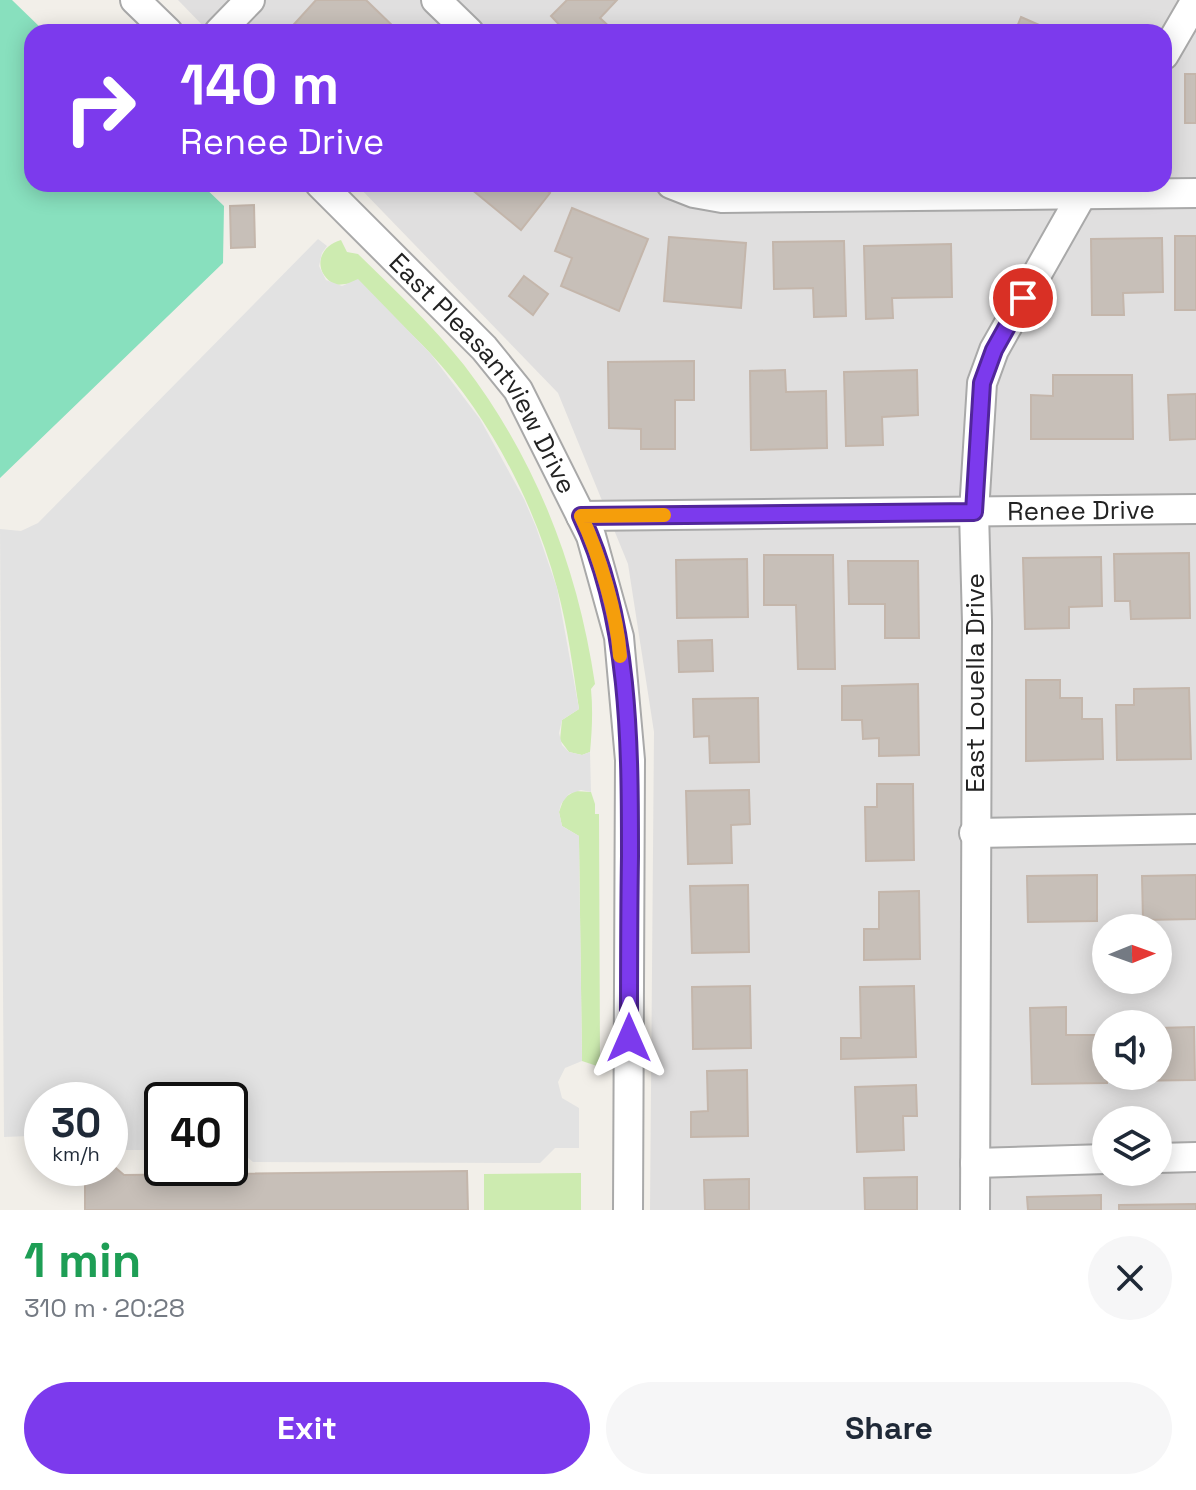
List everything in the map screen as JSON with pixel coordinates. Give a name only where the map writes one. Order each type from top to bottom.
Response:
[{"type":"street","points":[[135,0],[160,24]]},
{"type":"street","points":[[227,24],[250,0]]},
{"type":"street","points":[[436,0],[461,24]]},
{"type":"street","points":[[1172,41],[1196,0]]},
{"type":"street","name":"East Pleasantview Drive","points":[[328,192],[484,348],[518,390],[591,536],[619,637],[630,760],[628,1210]]},
{"type":"street","points":[[691,192],[722,198],[994,192]]},
{"type":"street","name":"East Louella Drive","points":[[975,1210],[977,622],[974,512],[982,383],[994,350],[1084,192]]},
{"type":"street","points":[[1159,192],[1196,193]]},
{"type":"street","name":"Renee Drive","points":[[581,516],[1196,509]]},
{"type":"street","points":[[974,833],[1196,829]]},
{"type":"street","points":[[1172,1158],[1196,1157]]},
{"type":"street","points":[[975,1163],[1092,1159]]},
{"type":"shaded area","points":[[178,0],[1196,0],[1196,1210],[650,1210],[654,732],[628,564],[558,393],[364,192],[1172,192],[1172,24],[201,24]]},
{"type":"shaded area","points":[[318,239],[327,246],[319,266],[326,280],[342,286],[358,279],[430,353],[480,419],[536,527],[557,588],[579,709],[562,720],[559,733],[562,745],[569,752],[582,755],[590,752],[591,792],[581,790],[569,794],[559,812],[562,826],[579,836],[582,1061],[565,1068],[558,1082],[562,1098],[579,1108],[579,1148],[555,1148],[540,1163],[253,1162],[248,1158],[248,1082],[144,1082],[144,1150],[128,1150],[128,1082],[24,1082],[24,1136],[4,1137],[0,529],[21,531],[38,523]]},
{"type":"green space","points":[[0,0],[12,0],[37,24],[24,24],[24,192],[209,192],[224,206],[223,263],[0,478]]},
{"type":"green space","points":[[341,240],[347,252],[358,254],[464,365],[490,401],[533,477],[565,557],[587,641],[595,684],[591,689],[590,752],[582,755],[569,752],[560,740],[562,720],[579,709],[564,618],[548,557],[508,463],[472,405],[430,353],[354,283],[336,285],[324,274],[320,261],[322,254],[326,248]]},
{"type":"green space","points":[[575,791],[591,792],[595,814],[599,814],[600,1067],[582,1061],[579,836],[562,826],[559,812],[564,798]]},
{"type":"green space","points":[[581,1173],[581,1210],[484,1210],[484,1174]]},
{"type":"building","points":[[316,0],[366,0],[391,24],[294,24]]},
{"type":"building","points":[[567,0],[617,0],[600,18],[606,24],[558,24],[551,16]]},
{"type":"building","points":[[1021,17],[1037,24],[1018,24]]},
{"type":"building","points":[[1185,74],[1196,74],[1196,123],[1185,123]]},
{"type":"building","points":[[475,192],[550,193],[521,230]]},
{"type":"building","points":[[254,205],[255,247],[231,248],[230,206]]},
{"type":"building","points":[[572,208],[648,239],[619,311],[561,286],[572,258],[555,251]]},
{"type":"building","points":[[1175,236],[1196,236],[1196,310],[1175,310]]},
{"type":"building","points":[[669,237],[746,243],[741,308],[664,301]]},
{"type":"building","points":[[1162,238],[1163,292],[1123,293],[1124,315],[1092,315],[1091,239]]},
{"type":"building","points":[[844,241],[846,316],[814,317],[813,288],[774,289],[773,242]]},
{"type":"building","points":[[951,244],[952,297],[892,298],[893,318],[866,319],[864,246]]},
{"type":"building","points":[[524,276],[548,294],[533,315],[509,296]]},
{"type":"building","points":[[694,361],[694,400],[675,400],[675,449],[641,449],[641,429],[609,428],[608,362]]},
{"type":"building","points":[[785,370],[786,392],[826,391],[827,448],[751,450],[750,371]]},
{"type":"building","points":[[917,370],[918,415],[882,417],[883,445],[846,446],[844,372]]},
{"type":"building","points":[[1053,375],[1132,375],[1133,439],[1031,439],[1031,395],[1053,396]]},
{"type":"building","points":[[1196,394],[1196,439],[1170,440],[1168,395]]},
{"type":"building","points":[[1189,553],[1190,618],[1131,619],[1130,601],[1115,601],[1114,554]]},
{"type":"building","points":[[764,555],[833,555],[835,669],[798,669],[796,605],[764,605]]},
{"type":"building","points":[[1101,557],[1102,606],[1069,607],[1069,628],[1025,629],[1023,558]]},
{"type":"building","points":[[747,559],[748,617],[677,618],[676,560]]},
{"type":"building","points":[[848,561],[918,561],[919,638],[885,638],[885,604],[849,604]]},
{"type":"building","points":[[712,640],[713,671],[679,672],[678,641]]},
{"type":"building","points":[[1026,680],[1060,680],[1060,698],[1082,698],[1082,719],[1102,719],[1103,759],[1026,761]]},
{"type":"building","points":[[918,684],[919,755],[879,756],[879,738],[863,739],[862,720],[842,720],[842,686]]},
{"type":"building","points":[[1189,688],[1191,759],[1117,760],[1116,705],[1134,705],[1134,689]]},
{"type":"building","points":[[758,698],[759,762],[710,763],[709,736],[694,737],[693,699]]},
{"type":"building","points":[[877,784],[913,784],[914,860],[866,861],[865,807],[877,807]]},
{"type":"building","points":[[749,790],[750,824],[731,825],[732,863],[688,864],[686,791]]},
{"type":"building","points":[[1097,875],[1097,914],[1092,914],[1092,921],[1028,922],[1027,876]]},
{"type":"building","points":[[1196,875],[1196,919],[1172,919],[1172,914],[1143,914],[1142,876]]},
{"type":"building","points":[[748,885],[749,952],[692,953],[690,886]]},
{"type":"building","points":[[919,891],[920,959],[864,960],[864,929],[879,929],[879,892]]},
{"type":"building","points":[[750,986],[751,1048],[693,1049],[692,987]]},
{"type":"building","points":[[914,986],[916,1057],[841,1059],[841,1038],[861,1038],[860,987]]},
{"type":"building","points":[[1066,1007],[1066,1035],[1092,1035],[1092,1083],[1032,1084],[1030,1008]]},
{"type":"building","points":[[1194,1027],[1195,1080],[1172,1080],[1172,1028]]},
{"type":"building","points":[[747,1070],[748,1136],[691,1137],[691,1112],[708,1111],[707,1071]]},
{"type":"building","points":[[916,1085],[917,1116],[903,1116],[904,1150],[857,1152],[855,1087]]},
{"type":"building","points":[[467,1171],[468,1210],[85,1210],[85,1186],[128,1186],[128,1175],[144,1175],[144,1186],[248,1186],[248,1174]]},
{"type":"building","points":[[917,1177],[917,1210],[865,1210],[864,1178]]},
{"type":"building","points":[[749,1179],[749,1210],[705,1210],[704,1180]]},
{"type":"building","points":[[1101,1195],[1101,1210],[1028,1210],[1027,1197]]},
{"type":"building","points":[[1196,1204],[1196,1210],[1119,1210],[1119,1205]]},
{"type":"slow traffic","points":[[620,656],[619,637],[591,536],[581,516],[664,515]]},
{"type":"route","points":[[629,1038],[630,760],[619,637],[591,536],[581,516],[974,512],[982,383],[994,350],[1023,298]]}]
